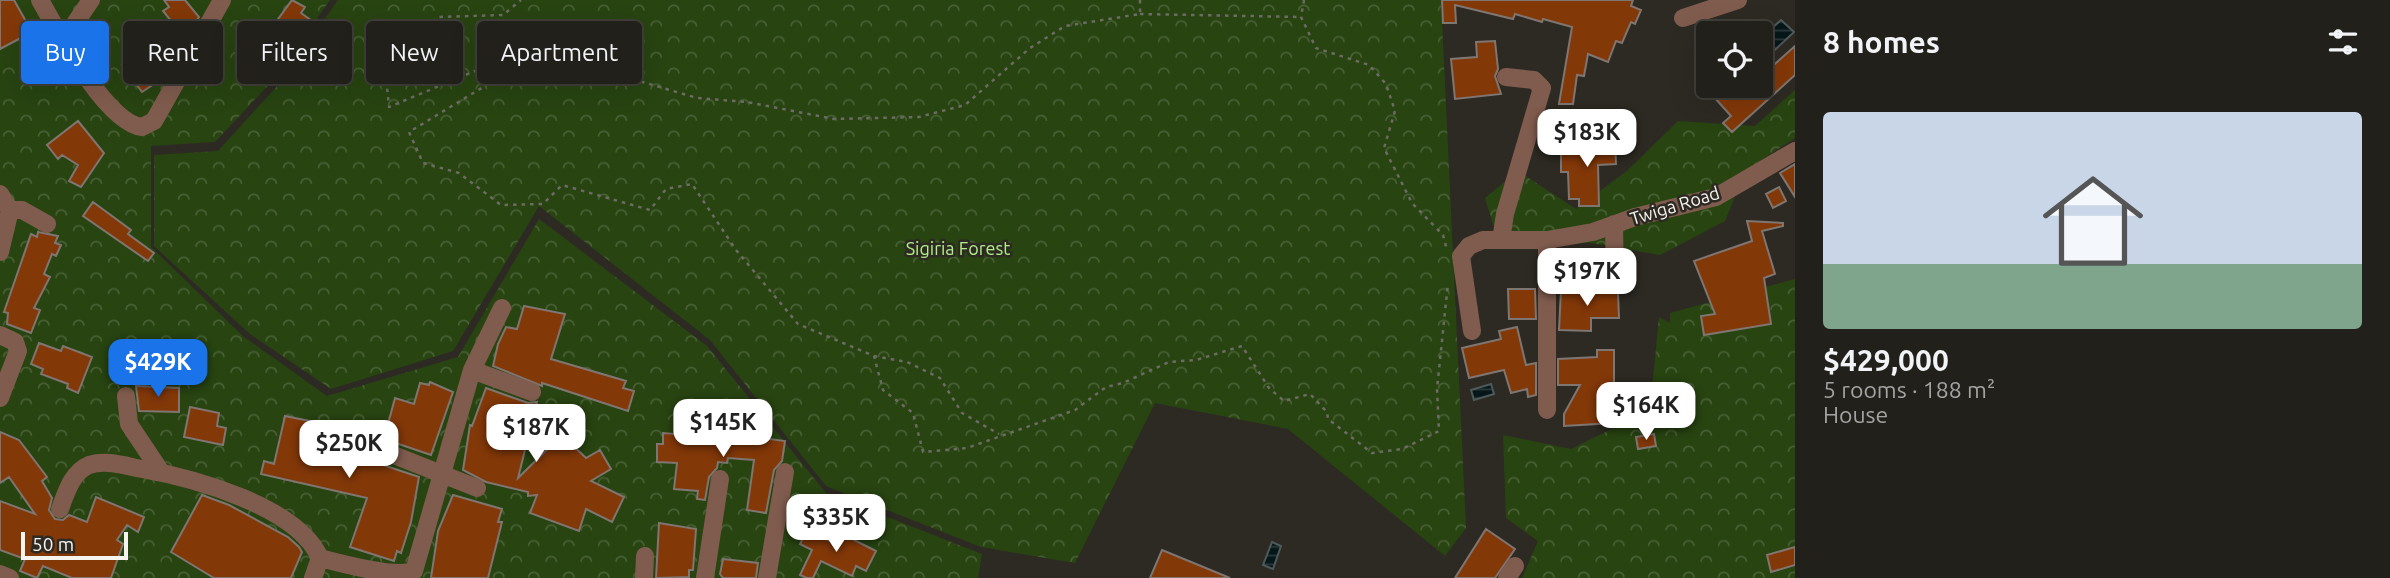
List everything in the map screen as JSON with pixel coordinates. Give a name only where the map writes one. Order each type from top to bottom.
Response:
[{"type":"street","points":[[40,0],[52,21]]},
{"type":"street","points":[[77,21],[91,0]]},
{"type":"street","points":[[93,84],[105,101],[132,124],[146,126],[154,121],[222,0]]},
{"type":"street","points":[[1683,18],[1738,0]]},
{"type":"street","points":[[1501,240],[1505,214],[1542,88],[1534,80],[1506,77]]},
{"type":"street","name":"Twiga Road","points":[[1472,331],[1461,256],[1469,246],[1482,240],[1548,240],[1716,197],[1795,151]]},
{"type":"street","points":[[0,194],[10,210],[0,252]]},
{"type":"street","points":[[10,210],[22,210],[47,224]]},
{"type":"street","points":[[1614,225],[1615,282]]},
{"type":"street","points":[[1547,411],[1548,240]]},
{"type":"street","points":[[60,509],[77,473],[86,466],[119,464],[161,472],[216,486],[237,495],[310,540],[320,558],[391,577],[407,576],[418,564],[472,370],[502,308]]},
{"type":"street","points":[[0,335],[15,342],[18,351],[0,398]]},
{"type":"street","points":[[472,370],[532,392]]},
{"type":"street","points":[[126,396],[129,424],[161,472]]},
{"type":"street","points":[[376,448],[477,488]]},
{"type":"street","points":[[767,578],[785,472]]},
{"type":"street","points":[[705,578],[720,479]]},
{"type":"street","points":[[644,578],[645,556]]},
{"type":"street","points":[[313,578],[320,558]]},
{"type":"street","points":[[0,574],[10,578]]},
{"type":"path","points":[[477,72],[389,107],[387,87],[437,17],[503,15],[521,0]]},
{"type":"path","points":[[1140,0],[1140,14]]},
{"type":"path","points":[[1304,0],[1301,17],[1316,48],[1368,65],[1386,84],[1395,111],[1384,148],[1412,203],[1443,235],[1449,256]]},
{"type":"path","points":[[642,82],[697,98],[747,102],[834,119],[919,117],[965,105],[1030,48],[1065,26],[1140,14],[1301,17]]},
{"type":"path","points":[[488,84],[409,132],[423,163],[459,173],[501,205],[543,204],[562,185],[591,191],[650,210],[666,189],[692,184],[736,250],[798,324],[874,356],[907,362],[940,378],[961,413],[1001,435]]},
{"type":"path","points":[[874,356],[883,390],[913,413],[923,452],[967,448],[1074,410],[1106,387],[1123,383],[1169,362],[1196,360],[1242,346],[1269,388],[1284,401],[1310,394],[1327,412],[1328,419],[1372,453],[1402,449],[1439,431],[1437,389],[1444,304],[1449,279]]},
{"type":"green space","points":[[0,0],[330,0],[315,21],[237,21],[237,84],[269,84],[215,142],[151,146],[151,247],[244,337],[327,396],[458,357],[539,219],[707,346],[826,493],[982,554],[978,578],[0,578]]},
{"type":"green space","name":"Sigiria Forest","points":[[338,0],[1441,0],[1466,528],[1445,556],[1288,429],[1155,403],[1075,563],[981,547],[826,486],[710,340],[539,206],[453,351],[331,389],[250,334],[154,246],[154,155],[218,151],[279,84],[352,84],[352,21],[323,21]]},
{"type":"green space","points":[[1795,90],[1795,138],[1746,170],[1725,221],[1660,255],[1591,243],[1499,244],[1485,198],[1518,171],[1576,209],[1628,170],[1678,121],[1755,126]]},
{"type":"green space","points":[[1795,279],[1795,578],[1522,578],[1538,541],[1506,518],[1503,435],[1571,449],[1650,410],[1659,317],[1670,323],[1670,313]]},
{"type":"shaded area","points":[[1781,20],[1794,32],[1773,52],[1773,27]]},
{"type":"shaded area","points":[[1491,384],[1494,394],[1474,400],[1471,390]]},
{"type":"shaded area","points":[[1272,542],[1281,546],[1273,569],[1263,565]]},
{"type":"building","points":[[0,0],[14,0],[26,21],[21,21],[21,38],[0,49]]},
{"type":"building","points":[[164,0],[185,0],[199,17],[196,21],[171,21],[163,11],[169,7]]},
{"type":"building","points":[[292,0],[305,7],[301,13],[312,21],[277,21]]},
{"type":"building","points":[[1442,0],[1633,0],[1631,6],[1641,10],[1635,24],[1631,22],[1622,43],[1616,41],[1608,62],[1588,54],[1584,76],[1577,75],[1573,104],[1559,104],[1572,27],[1515,14],[1513,19],[1455,5],[1456,23],[1443,23]]},
{"type":"building","points":[[1495,41],[1498,69],[1495,76],[1501,94],[1455,99],[1451,59],[1477,57],[1476,42]]},
{"type":"building","points":[[1795,46],[1795,75],[1773,95],[1773,66]]},
{"type":"building","points":[[136,84],[154,84],[142,92]]},
{"type":"building","points":[[1715,98],[1770,98],[1732,132],[1723,123],[1731,116]]},
{"type":"building","points":[[78,121],[104,153],[81,187],[69,181],[78,165],[62,155],[58,159],[47,145]]},
{"type":"building","points":[[1615,140],[1616,164],[1598,165],[1599,206],[1579,206],[1579,199],[1569,199],[1568,172],[1561,172],[1561,153],[1571,153],[1571,142]]},
{"type":"building","points":[[1795,164],[1795,197],[1780,173]]},
{"type":"building","points":[[1779,187],[1786,201],[1773,208],[1766,194]]},
{"type":"building","points":[[93,202],[131,230],[128,234],[154,253],[148,261],[83,216]]},
{"type":"building","points":[[1747,221],[1783,223],[1783,226],[1762,231],[1775,274],[1764,278],[1771,324],[1704,335],[1701,316],[1715,314],[1694,261],[1752,241]]},
{"type":"building","points":[[38,232],[58,236],[55,243],[61,245],[56,256],[52,254],[44,274],[50,277],[34,308],[40,310],[31,333],[7,324],[8,313],[4,312],[31,234],[37,237]]},
{"type":"building","points":[[1598,286],[1618,293],[1619,318],[1591,318],[1591,331],[1559,330],[1561,290],[1598,289]]},
{"type":"building","points":[[1508,289],[1535,289],[1536,319],[1509,319]]},
{"type":"building","points":[[524,306],[565,314],[551,359],[626,381],[623,388],[634,391],[628,411],[542,383],[542,386],[493,366],[498,344],[506,327],[517,329]]},
{"type":"building","points":[[1517,327],[1526,365],[1536,363],[1536,395],[1528,397],[1527,389],[1511,393],[1504,370],[1469,378],[1462,348],[1501,339],[1499,331]]},
{"type":"building","points":[[39,343],[61,351],[63,346],[92,357],[78,393],[67,388],[68,384],[41,374],[43,369],[31,364]]},
{"type":"building","points":[[1597,350],[1614,350],[1614,423],[1564,426],[1564,414],[1580,385],[1558,385],[1558,359],[1597,357]]},
{"type":"building","points":[[430,382],[453,392],[431,455],[384,439],[395,398],[414,404],[420,383],[429,385]]},
{"type":"building","points":[[136,386],[179,388],[179,412],[139,411]]},
{"type":"building","points":[[486,388],[528,403],[537,402],[518,478],[562,435],[586,458],[600,450],[611,469],[591,481],[624,497],[612,522],[586,509],[579,531],[530,513],[537,495],[528,496],[528,492],[486,482],[463,470],[470,425],[472,426]]},
{"type":"building","points":[[190,407],[219,413],[217,426],[226,428],[223,445],[184,437]]},
{"type":"building","points":[[718,414],[738,416],[738,422],[748,423],[746,436],[785,441],[782,461],[774,470],[766,513],[747,510],[754,460],[728,458],[727,463],[718,462],[717,468],[709,477],[705,500],[697,499],[698,491],[674,489],[677,463],[657,462],[657,444],[663,444],[663,433],[716,437]]},
{"type":"building","points":[[285,416],[374,434],[365,444],[368,460],[419,477],[411,522],[401,553],[397,551],[394,561],[350,547],[367,498],[261,474],[264,461],[274,464]]},
{"type":"building","points":[[0,432],[19,440],[47,477],[42,481],[52,498],[49,510],[55,519],[63,520],[69,515],[87,522],[96,497],[144,517],[138,532],[127,525],[117,540],[123,544],[111,578],[72,578],[43,566],[37,578],[20,571],[25,559],[0,550],[0,501],[35,514],[9,477],[0,483]]},
{"type":"building","points":[[1654,434],[1656,446],[1638,449],[1636,437]]},
{"type":"building","points":[[202,495],[229,505],[288,537],[299,547],[302,552],[291,578],[214,578],[171,552]]},
{"type":"building","points":[[453,495],[502,509],[498,522],[502,522],[488,578],[431,578],[438,531]]},
{"type":"building","points":[[659,523],[696,529],[693,570],[689,570],[689,577],[656,578]]},
{"type":"building","points":[[1486,529],[1515,549],[1495,578],[1455,578]]},
{"type":"building","points":[[807,530],[836,544],[843,530],[856,536],[854,540],[876,551],[866,571],[856,566],[852,576],[821,561],[813,578],[807,578],[800,575],[812,550],[800,544]]},
{"type":"building","points":[[1795,547],[1795,565],[1771,572],[1767,555]]},
{"type":"building","points":[[1162,550],[1230,578],[1150,578]]},
{"type":"building","points":[[723,559],[758,563],[756,578],[723,578],[720,574]]}]
